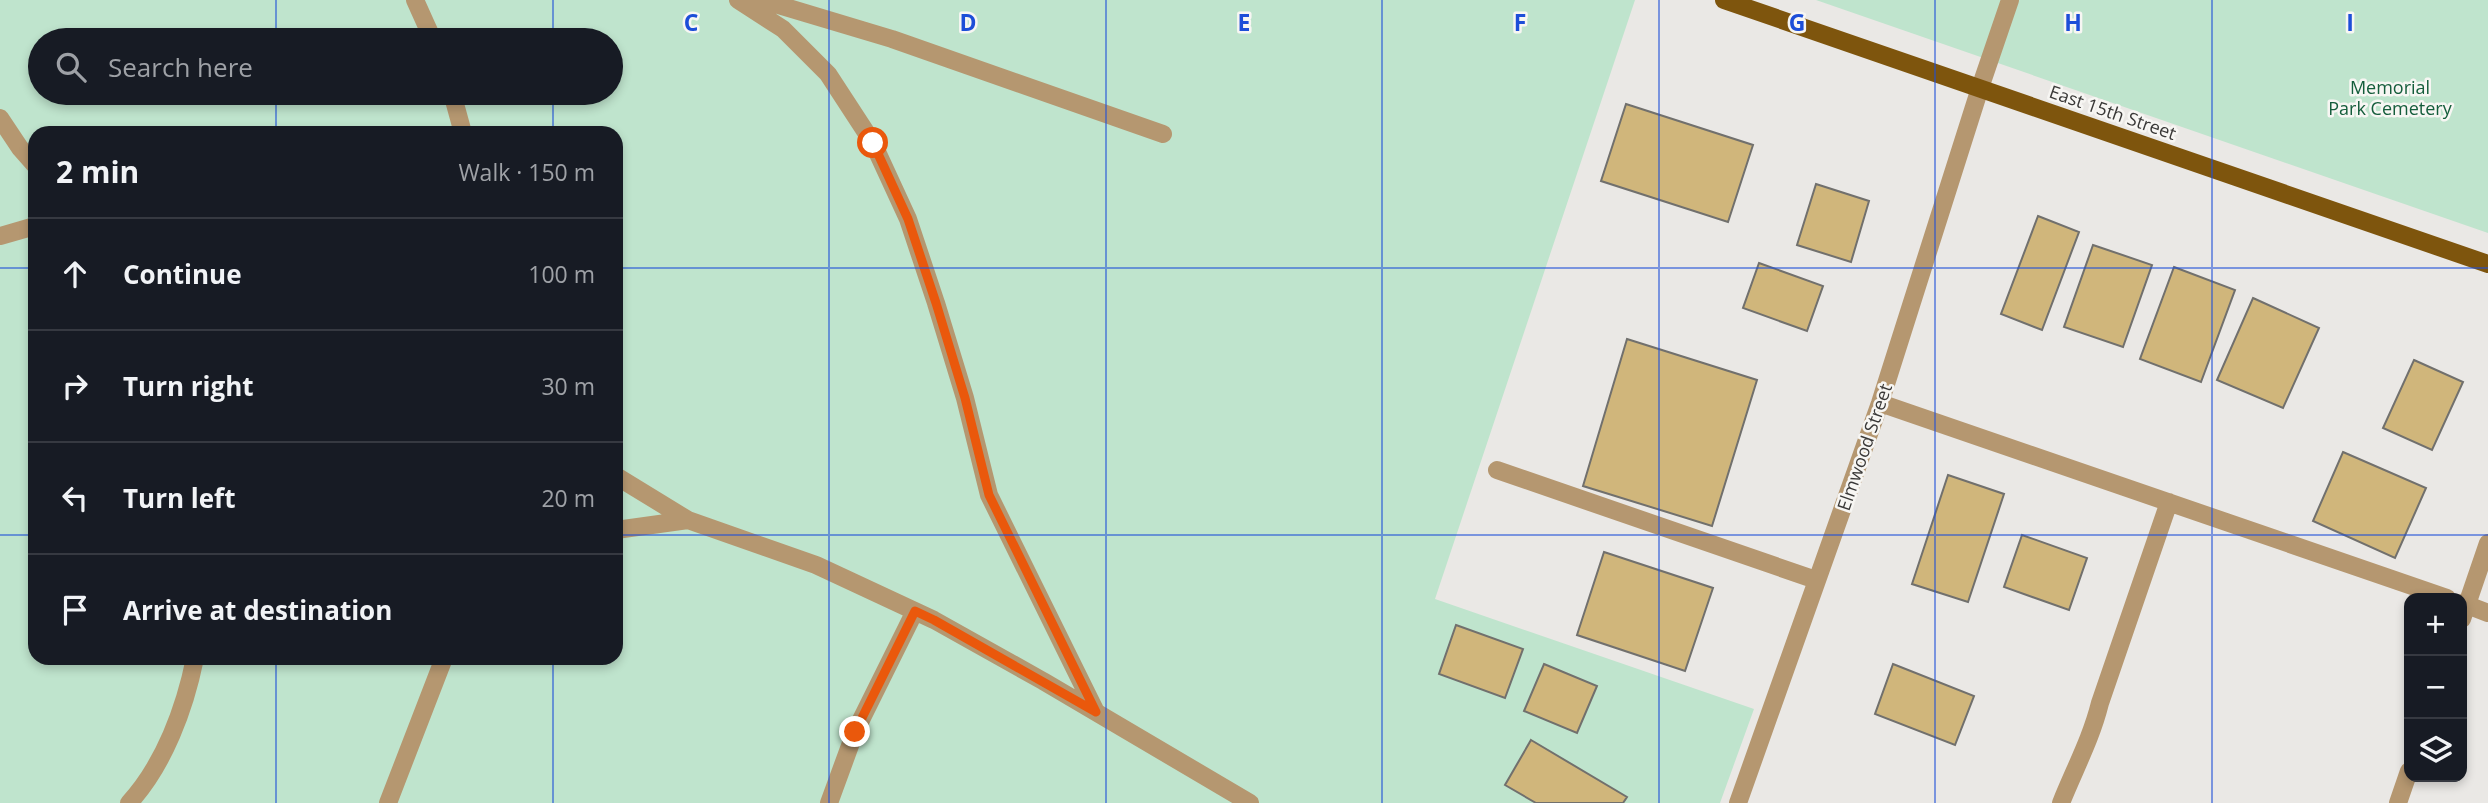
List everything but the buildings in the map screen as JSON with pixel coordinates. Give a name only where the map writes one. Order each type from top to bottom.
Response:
[{"type":"main road","name":"East 15th Street","points":[[1724,0],[2488,264]]},
{"type":"street","points":[[415,0],[428,28]]},
{"type":"street","points":[[737,0],[783,29],[828,74],[873,143],[908,219],[936,303],[965,398],[989,495],[1096,712]]},
{"type":"street","points":[[762,0],[892,39],[1163,134]]},
{"type":"street","name":"Elmwood Street","points":[[1738,803],[1880,404],[2010,0]]},
{"type":"street","points":[[455,105],[461,126]]},
{"type":"street","points":[[0,118],[28,157]]},
{"type":"street","points":[[0,236],[28,228]]},
{"type":"street","points":[[1880,404],[2433,593]]},
{"type":"street","points":[[1497,470],[1816,580]]},
{"type":"street","points":[[623,480],[688,520],[816,565],[934,620],[1096,712],[1241,801]]},
{"type":"street","points":[[2061,803],[2093,733],[2100,703],[2169,502]]},
{"type":"street","points":[[623,529],[688,520]]},
{"type":"street","points":[[2467,598],[2488,543]]},
{"type":"street","points":[[2467,610],[2488,613]]},
{"type":"street","points":[[829,803],[855,732],[915,611]]},
{"type":"street","points":[[129,803],[143,788],[173,730],[193,665]]},
{"type":"street","points":[[388,803],[441,665]]},
{"type":"street","points":[[2398,803],[2405,782]]},
{"type":"green space","points":[[0,0],[1635,0],[1435,599],[1754,709],[1720,803],[0,803]]},
{"type":"green space","name":"Memorial Park Cemetery","points":[[1816,0],[2488,0],[2488,233]]},
{"type":"route","points":[[855,732],[915,611],[1096,712],[989,495],[965,398],[936,303],[908,219],[873,143]]}]
